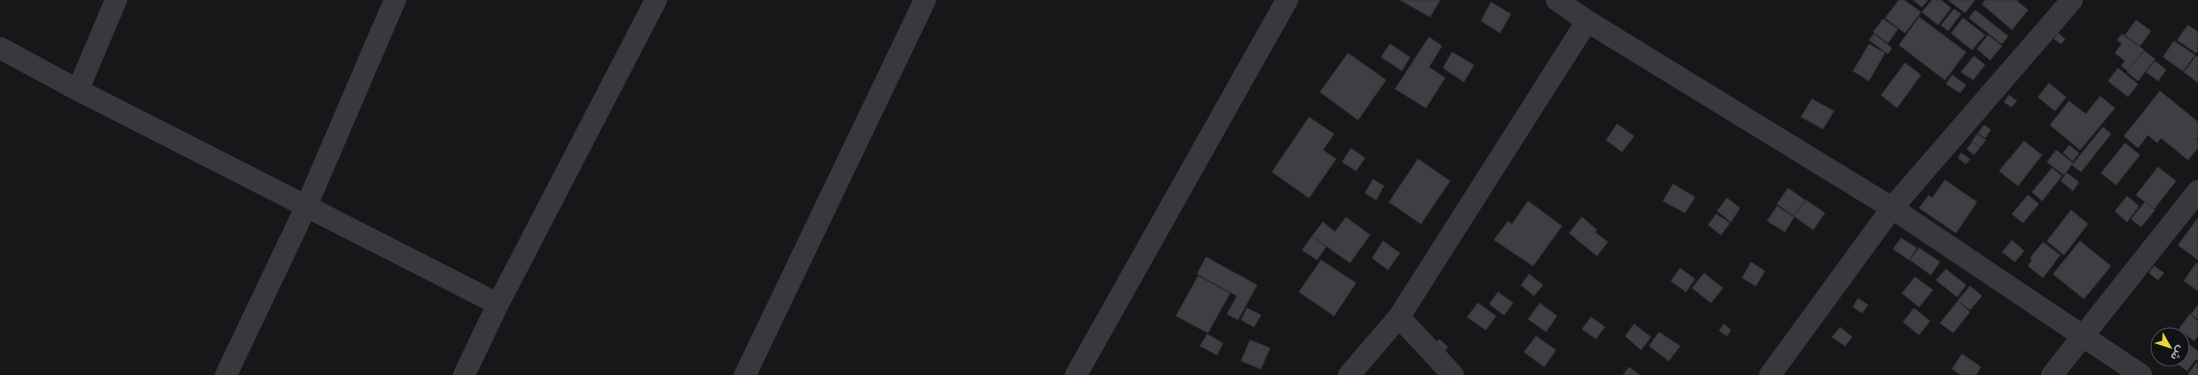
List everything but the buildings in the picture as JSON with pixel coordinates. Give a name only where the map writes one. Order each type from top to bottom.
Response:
[{"type":"street","points":[[78,90],[116,0]]},
{"type":"street","points":[[226,375],[306,207],[395,0]]},
{"type":"street","points":[[464,375],[498,304],[656,0]]},
{"type":"street","points":[[745,375],[925,0]]},
{"type":"street","points":[[1076,375],[1287,0]]},
{"type":"street","points":[[1770,375],[1892,208],[2072,0]]},
{"type":"street","points":[[1560,1],[1587,21],[1892,208],[2141,375]]},
{"type":"street","points":[[1349,375],[1399,318],[1587,21]]},
{"type":"street","points":[[0,48],[78,90],[498,304]]},
{"type":"street","points":[[2052,375],[2198,191]]},
{"type":"street","points":[[1399,318],[1453,375]]}]
